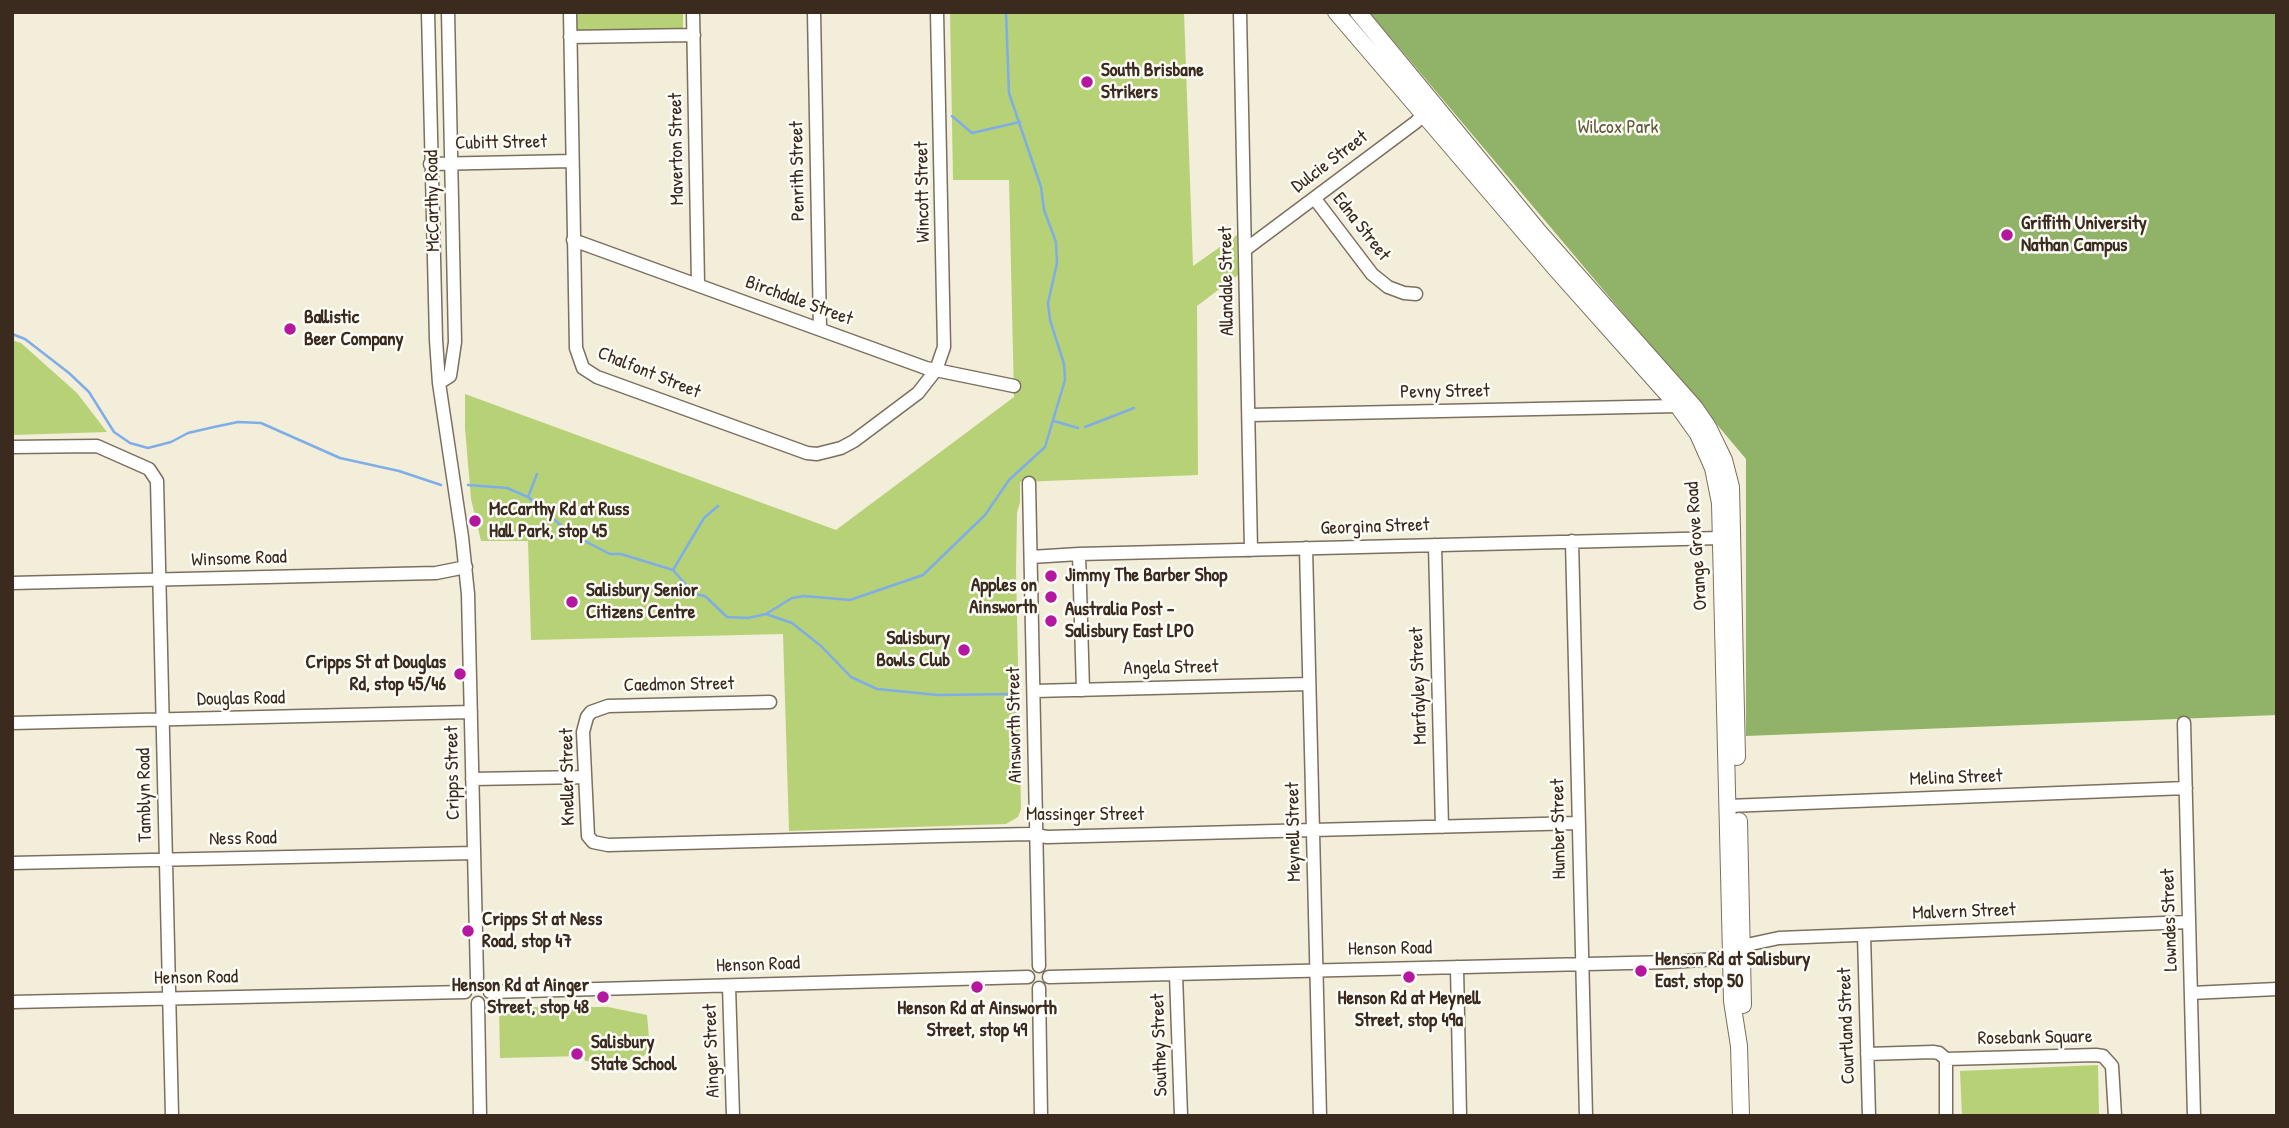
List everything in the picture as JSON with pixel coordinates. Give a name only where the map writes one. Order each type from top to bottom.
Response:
[{"type":"main road","name":"Orange Grove Road","points":[[1336,12],[1547,241],[1695,408],[1708,427],[1724,460],[1731,487],[1733,516],[1733,806]]},
{"type":"main road","name":"Orange Grove Road","points":[[1358,12],[1428,109],[1678,406],[1698,435],[1713,468],[1720,503],[1737,952],[1732,1001],[1739,1046],[1741,1116]]},
{"type":"street","name":"McCarthy Road","points":[[428,12],[433,280],[439,383],[466,567]]},
{"type":"street","name":"McCarthy Road","points":[[439,383],[450,376],[455,342],[448,12]]},
{"type":"street","name":"Chalfont Street","points":[[570,12],[576,348],[583,368],[597,377],[807,453],[827,453],[854,441],[918,393],[936,370]]},
{"type":"street","name":"Maverton Street","points":[[693,12],[698,284]]},
{"type":"street","name":"Penrith Street","points":[[814,12],[820,329]]},
{"type":"street","name":"Wincott Street","points":[[936,370],[945,336],[937,12]]},
{"type":"street","name":"Allandale Street","points":[[1240,12],[1251,550]]},
{"type":"street","points":[[570,37],[694,35]]},
{"type":"street","name":"Dulcie Street","points":[[1246,249],[1315,199],[1428,109]]},
{"type":"street","name":"Cubitt Street","points":[[430,164],[572,161]]},
{"type":"street","name":"Edna Street","points":[[1315,199],[1372,274],[1388,287],[1416,294]]},
{"type":"street","name":"Birchdale Street","points":[[573,240],[936,370],[1014,386]]},
{"type":"street","points":[[1641,406],[1655,397],[1660,386]]},
{"type":"street","name":"Pevny Street","points":[[1250,415],[1678,406]]},
{"type":"street","name":"Tamblyn Road","points":[[12,447],[97,446],[155,474],[158,489],[172,1116]]},
{"type":"street","name":"Ainsworth Street","points":[[1029,483],[1039,966]]},
{"type":"street","name":"Georgina Street","points":[[1031,557],[1721,538]]},
{"type":"street","name":"Humber Street","points":[[1572,541],[1586,1116]]},
{"type":"street","name":"Marfayley Street","points":[[1434,545],[1442,827]]},
{"type":"street","name":"Meynell Street","points":[[1306,548],[1320,1116]]},
{"type":"street","points":[[1079,554],[1083,690]]},
{"type":"street","name":"Winsome Road","points":[[12,583],[436,573],[466,567]]},
{"type":"street","name":"Cripps Street","points":[[466,567],[477,978]]},
{"type":"street","name":"Angela Street","points":[[1034,691],[1309,684]]},
{"type":"street","name":"Caedmon Street","points":[[591,712],[608,706],[770,702]]},
{"type":"street","name":"Douglas Road","points":[[12,723],[471,712]]},
{"type":"street","name":"Kneller Street","points":[[591,712],[583,732],[587,829],[593,842]]},
{"type":"street","name":"Lowndes Street","points":[[2184,723],[2194,1116]]},
{"type":"street","points":[[472,779],[584,777]]},
{"type":"street","name":"Melina Street","points":[[1733,806],[2186,788]]},
{"type":"street","name":"Massinger Street","points":[[593,842],[608,845],[1578,823]]},
{"type":"street","name":"Ness Road","points":[[12,863],[474,853]]},
{"type":"street","name":"Malvern Street","points":[[1737,952],[1755,943],[1779,938],[2189,922]]},
{"type":"street","name":"Courtland Street","points":[[1864,935],[1869,1116]]},
{"type":"street","name":"Henson Road","points":[[1049,977],[1691,961],[1737,952]]},
{"type":"street","points":[[1039,966],[1045,969],[1049,977],[1045,986],[1039,988],[1030,984],[1028,977],[1030,971],[1039,966]]},
{"type":"street","points":[[1457,967],[1460,1116]]},
{"type":"street","name":"Southey Street","points":[[1176,974],[1181,1116]]},
{"type":"street","name":"Henson Road","points":[[490,992],[1028,977]]},
{"type":"street","points":[[477,978],[486,982],[490,992],[484,1001],[478,1003],[471,1001],[465,992],[469,981],[477,978]]},
{"type":"street","name":"Ainger Street","points":[[729,986],[733,1116]]},
{"type":"street","points":[[1039,988],[1041,1116]]},
{"type":"street","points":[[2191,993],[2277,989]]},
{"type":"street","name":"Henson Road","points":[[12,1002],[465,992]]},
{"type":"street","points":[[478,1003],[480,1116]]},
{"type":"street","name":"Rosebank Square","points":[[1867,1054],[1933,1052],[1946,1059],[2103,1056],[2114,1072],[2115,1116]]},
{"type":"street","points":[[1946,1059],[1946,1116]]},
{"type":"green space","points":[[576,12],[683,12],[683,28],[680,31],[579,32]]},
{"type":"green space","points":[[950,12],[1184,12],[1193,266],[1237,235],[1238,275],[1197,306],[1198,475],[1020,482],[1016,570],[1021,809],[1018,817],[1006,824],[789,831],[783,634],[531,640],[528,541],[481,541],[471,499],[465,394],[836,530],[1014,397],[1009,180],[953,180]]},
{"type":"green space","name":"Griffith University Nathan Campus","points":[[1369,12],[2277,12],[2277,715],[1746,736],[1746,459]]},
{"type":"green space","points":[[12,340],[21,343],[77,393],[107,432],[12,435]]},
{"type":"green space","points":[[499,1007],[608,1007],[647,1015],[650,1050],[639,1060],[585,1061],[584,1056],[500,1058]]},
{"type":"green space","points":[[2098,1065],[2099,1116],[1962,1116],[1960,1071]]},
{"type":"waterway","points":[[468,485],[507,488],[528,497],[571,534],[610,554],[621,554],[673,570],[694,594],[705,596],[727,617],[748,618],[766,614],[792,598],[804,596],[850,600],[923,575],[985,515],[1009,480],[1045,447],[1065,380],[1064,364],[1050,320],[1048,303],[1057,263],[1056,242],[1044,210],[1041,187],[1009,93],[1006,12]]},
{"type":"waterway","points":[[952,116],[972,133],[1020,122]]},
{"type":"waterway","points":[[12,334],[25,339],[69,373],[89,392],[114,432],[130,443],[148,448],[171,442],[188,433],[214,427],[238,422],[261,423],[340,458],[399,471],[441,485]]},
{"type":"waterway","points":[[1085,427],[1134,408]]},
{"type":"waterway","points":[[1054,421],[1078,428]]},
{"type":"waterway","points":[[528,497],[537,474]]},
{"type":"waterway","points":[[673,570],[704,518],[718,506]]},
{"type":"waterway","points":[[766,614],[792,623],[821,646],[851,677],[877,689],[938,695],[1012,694]]},
{"type":"place","name":"South Brisbane Strikers","points":[[1087,82]]},
{"type":"place","name":"Griffith University Nathan Campus","points":[[2007,235]]},
{"type":"place","name":"Ballistic Beer Company","points":[[290,329]]},
{"type":"place","name":"McCarthy Rd at Russ Hall Park, stop 45","points":[[475,521]]},
{"type":"place","name":"Jimmy The Barber Shop","points":[[1051,576]]},
{"type":"place","name":"Apples on Ainsworth","points":[[1051,597]]},
{"type":"place","name":"Salisbury Senior Citizens Centre","points":[[572,602]]},
{"type":"place","name":"Australia Post - Salisbury East LPO","points":[[1051,621]]},
{"type":"place","name":"Salisbury Bowls Club","points":[[964,650]]},
{"type":"place","name":"Cripps St at Douglas Rd, stop 45/46","points":[[460,674]]},
{"type":"place","name":"Cripps St at Ness Road, stop 47","points":[[468,931]]},
{"type":"place","name":"Henson Rd at Salisbury East, stop 50","points":[[1641,971]]},
{"type":"place","name":"Henson Rd at Meynell Street, stop 49a","points":[[1409,977]]},
{"type":"place","name":"Henson Rd at Ainsworth Street, stop 49","points":[[977,987]]},
{"type":"place","name":"Henson Rd at Ainger Street, stop 48","points":[[603,997]]},
{"type":"place","name":"Salisbury State School","points":[[577,1054]]},
{"type":"park label","name":"Wilcox Park","points":[[1618,128]]}]
